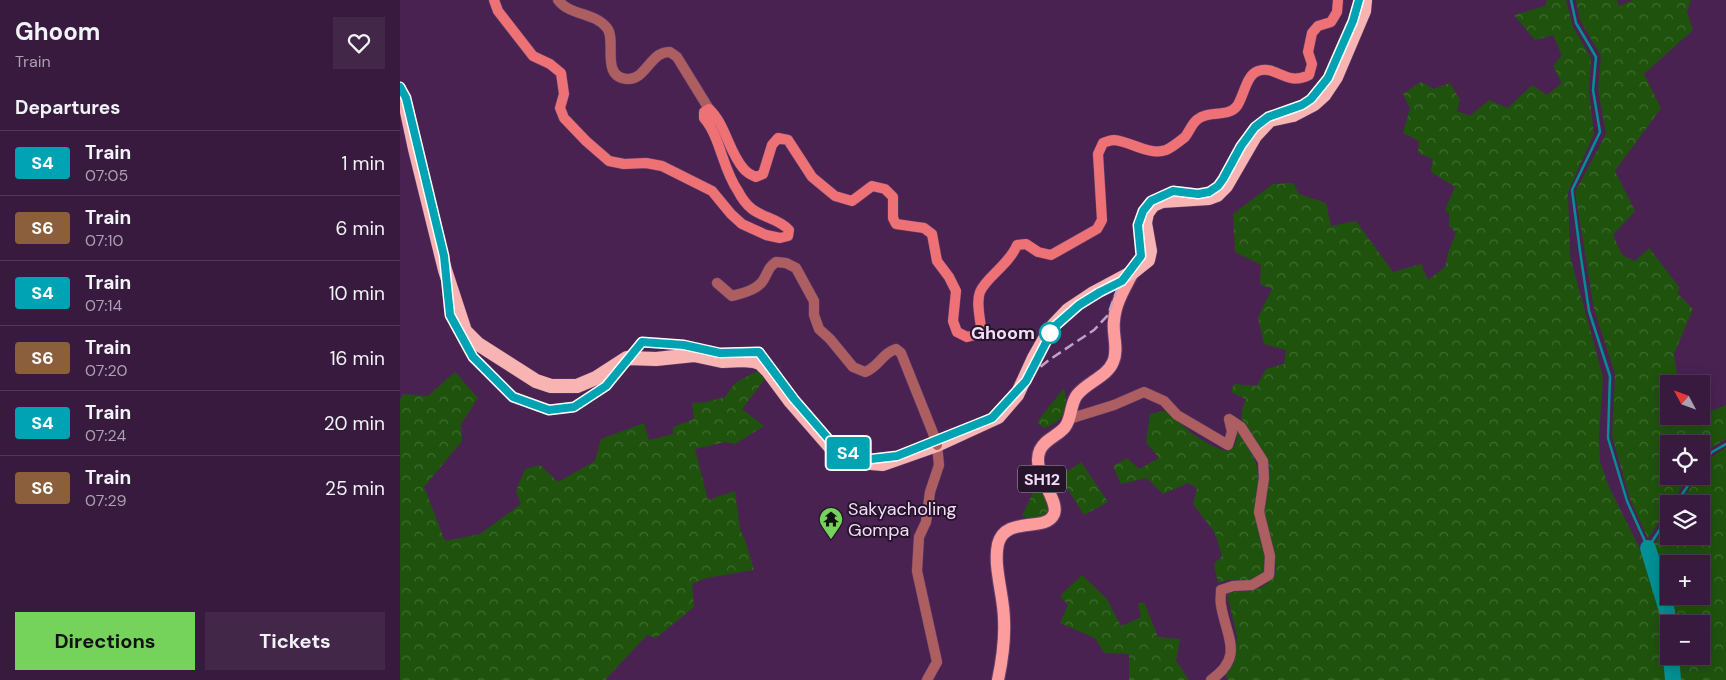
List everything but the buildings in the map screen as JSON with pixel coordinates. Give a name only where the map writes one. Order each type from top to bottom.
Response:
[{"type":"highway","points":[[400,95],[406,107],[445,270],[466,332],[478,344],[497,358],[536,381],[551,386],[577,386],[596,378],[627,358],[656,359],[694,355],[722,361],[754,361],[760,363],[768,371],[791,402],[832,449],[859,462],[882,464],[998,417],[1017,395],[1034,358],[1051,328],[1068,310],[1092,294],[1133,272],[1148,260],[1150,251],[1144,223],[1147,213],[1153,205],[1162,201],[1209,198],[1217,195],[1226,186],[1255,136],[1270,120],[1293,115],[1314,104],[1324,95],[1336,78],[1364,11],[1365,0]]},
{"type":"main road","points":[[494,0],[498,11],[533,56],[550,64],[561,73],[564,94],[560,108],[564,118],[609,161],[662,166],[712,191],[742,224],[766,235],[780,238],[788,236],[789,230],[783,223],[752,209],[737,190],[724,164],[712,128],[704,118],[704,112],[709,109],[716,116],[730,147],[744,170],[756,177],[763,174],[772,145],[778,138],[788,140],[812,177],[835,196],[852,201],[872,186],[885,189],[892,197],[892,218],[896,224],[924,228],[932,234],[936,261],[949,277],[956,292],[953,321],[957,332],[966,337],[975,335],[981,328],[980,292],[985,284],[1014,254],[1017,245],[1026,244],[1038,252],[1051,255],[1097,229],[1102,220],[1098,154],[1103,143],[1113,140],[1150,150],[1165,150],[1184,138],[1197,119],[1205,115],[1227,112],[1236,108],[1251,76],[1258,71],[1268,70],[1289,79],[1300,80],[1309,76],[1312,64],[1308,52],[1312,33],[1318,26],[1331,22],[1337,12],[1338,0]]},
{"type":"main road","name":"SH12","points":[[998,680],[1004,620],[996,560],[998,543],[1005,533],[1012,529],[1020,525],[1047,522],[1055,513],[1055,506],[1042,480],[1038,461],[1040,450],[1046,442],[1065,426],[1076,396],[1113,364],[1115,356],[1113,323],[1116,306],[1133,272]]},
{"type":"street","points":[[558,0],[568,8],[597,19],[606,26],[610,33],[610,58],[615,73],[623,79],[632,80],[640,75],[660,54],[670,52],[681,64],[709,109]]},
{"type":"street","points":[[717,283],[732,296],[747,292],[759,286],[765,278],[768,269],[776,262],[786,263],[796,268],[814,300],[814,315],[819,329],[854,367],[865,372],[873,369],[890,350],[896,349],[901,353],[936,442],[939,465],[930,492],[926,522],[919,537],[916,555],[916,571],[937,662],[927,680]]},
{"type":"street","points":[[1069,419],[1114,405],[1144,392],[1164,400],[1178,415],[1228,445],[1232,432],[1229,419],[1241,428],[1263,461],[1264,478],[1259,512],[1270,556],[1268,575],[1252,585],[1233,586],[1221,590],[1221,604],[1231,638],[1231,656],[1220,674],[1211,680]]},
{"type":"green space","points":[[1547,0],[1566,0],[1573,27],[1591,58],[1589,91],[1594,134],[1568,192],[1570,256],[1603,377],[1599,436],[1600,462],[1609,487],[1642,553],[1660,612],[1660,665],[1665,665],[1667,680],[1228,680],[1225,675],[1234,663],[1237,637],[1227,594],[1262,587],[1272,578],[1275,571],[1274,555],[1262,512],[1267,474],[1266,462],[1259,445],[1241,418],[1246,399],[1231,392],[1234,384],[1257,386],[1266,369],[1284,364],[1286,350],[1264,344],[1258,317],[1272,289],[1260,284],[1261,265],[1235,252],[1233,214],[1273,184],[1293,183],[1299,194],[1326,203],[1331,226],[1356,221],[1393,272],[1421,264],[1428,280],[1445,267],[1456,233],[1449,226],[1449,213],[1445,210],[1455,187],[1431,172],[1433,159],[1418,153],[1419,141],[1403,133],[1410,108],[1403,94],[1421,82],[1434,89],[1450,83],[1460,100],[1457,111],[1470,116],[1489,100],[1508,108],[1532,85],[1547,95],[1562,83],[1553,66],[1562,55],[1553,35],[1535,40],[1514,15],[1545,6]]},
{"type":"green space","points":[[1576,0],[1617,0],[1619,6],[1633,0],[1691,0],[1687,12],[1693,30],[1644,74],[1661,108],[1615,171],[1635,211],[1613,235],[1622,255],[1635,261],[1649,248],[1680,288],[1677,293],[1693,309],[1674,354],[1677,375],[1660,375],[1660,425],[1710,425],[1710,411],[1726,405],[1726,439],[1710,448],[1710,435],[1660,435],[1660,485],[1683,485],[1677,495],[1660,495],[1660,521],[1648,539],[1630,499],[1612,436],[1615,374],[1594,309],[1575,192],[1606,134],[1598,90],[1601,56],[1580,20]]},
{"type":"green space","points":[[757,371],[765,379],[742,409],[764,426],[735,444],[725,442],[695,449],[708,500],[735,491],[740,529],[754,570],[706,578],[692,584],[694,607],[656,638],[647,635],[605,680],[400,680],[400,400],[403,394],[428,396],[455,372],[478,398],[461,424],[462,441],[424,487],[445,541],[480,534],[521,504],[516,491],[525,469],[540,465],[558,482],[595,461],[601,439],[644,423],[649,440],[673,434],[673,427],[694,419],[692,403],[706,402],[725,397],[735,383]]},
{"type":"green space","points":[[1064,388],[1066,402],[1064,413],[1057,421],[1044,428],[1037,422]]},
{"type":"green space","points":[[1168,410],[1194,435],[1226,451],[1234,447],[1237,438],[1236,430],[1256,463],[1259,476],[1255,513],[1265,556],[1264,573],[1252,581],[1228,580],[1218,583],[1214,564],[1222,556],[1215,533],[1193,504],[1197,488],[1188,483],[1163,494],[1147,478],[1121,484],[1113,466],[1127,458],[1139,469],[1159,458],[1146,442],[1150,414]]},
{"type":"green space","points":[[1726,447],[1726,680],[1678,680],[1676,665],[1710,665],[1710,615],[1671,615],[1669,605],[1710,605],[1710,555],[1660,555],[1660,574],[1652,547],[1660,535],[1660,545],[1710,545],[1710,495],[1685,495],[1692,485],[1710,485],[1710,460]]},
{"type":"green space","points":[[1081,462],[1108,502],[1084,515],[1060,477]]},
{"type":"green space","points":[[1039,480],[1051,508],[1047,516],[1033,520],[1022,516]]},
{"type":"green space","points":[[1082,575],[1107,599],[1121,626],[1141,617],[1138,604],[1144,602],[1158,637],[1180,639],[1176,661],[1189,680],[1129,680],[1129,654],[1104,653],[1095,638],[1060,623],[1068,605],[1060,596]]},
{"type":"waterway","points":[[1571,0],[1576,23],[1596,57],[1593,90],[1600,132],[1572,190],[1580,251],[1589,311],[1610,376],[1608,438],[1627,501],[1648,548]]},
{"type":"waterway","points":[[1710,455],[1726,444]]},
{"type":"waterway","points":[[1682,495],[1688,485]]},
{"type":"waterway","points":[[1648,548],[1660,529]]},
{"type":"waterway","points":[[1648,548],[1667,615]]},
{"type":"waterway","points":[[1672,665],[1673,680]]},
{"type":"railway","points":[[400,87],[407,98],[444,256],[450,315],[473,357],[513,397],[549,410],[574,407],[606,386],[627,358],[643,342],[684,345],[720,353],[759,352],[794,399],[838,450],[871,459],[897,456],[992,418],[1020,389],[1028,377],[1049,360],[1094,330],[1108,315],[1118,287],[1141,256],[1138,225],[1143,211],[1151,201],[1173,191],[1198,194],[1209,192],[1218,186],[1223,179],[1241,146],[1255,127],[1268,117],[1302,105],[1311,99],[1328,77],[1353,21],[1359,0]]},
{"type":"railway","points":[[1031,372],[1048,337],[1060,320],[1085,300],[1122,281]]},
{"type":"train","name":"S4","points":[[400,87],[406,98],[444,256],[450,315],[473,357],[513,397],[549,410],[574,407],[606,386],[642,342],[684,345],[720,353],[759,352],[794,399],[838,450],[871,459],[897,456],[992,418],[1026,381],[1054,327],[1079,305],[1122,281],[1128,275],[1141,256],[1138,225],[1143,211],[1151,201],[1173,191],[1198,194],[1209,192],[1218,186],[1223,179],[1241,146],[1255,127],[1268,117],[1302,105],[1311,99],[1328,78],[1353,21],[1359,0]]},
{"type":"place","name":"Ghoom","points":[[1050,333]]},
{"type":"place","name":"Sakyacholing Gompa","points":[[831,540]]}]
